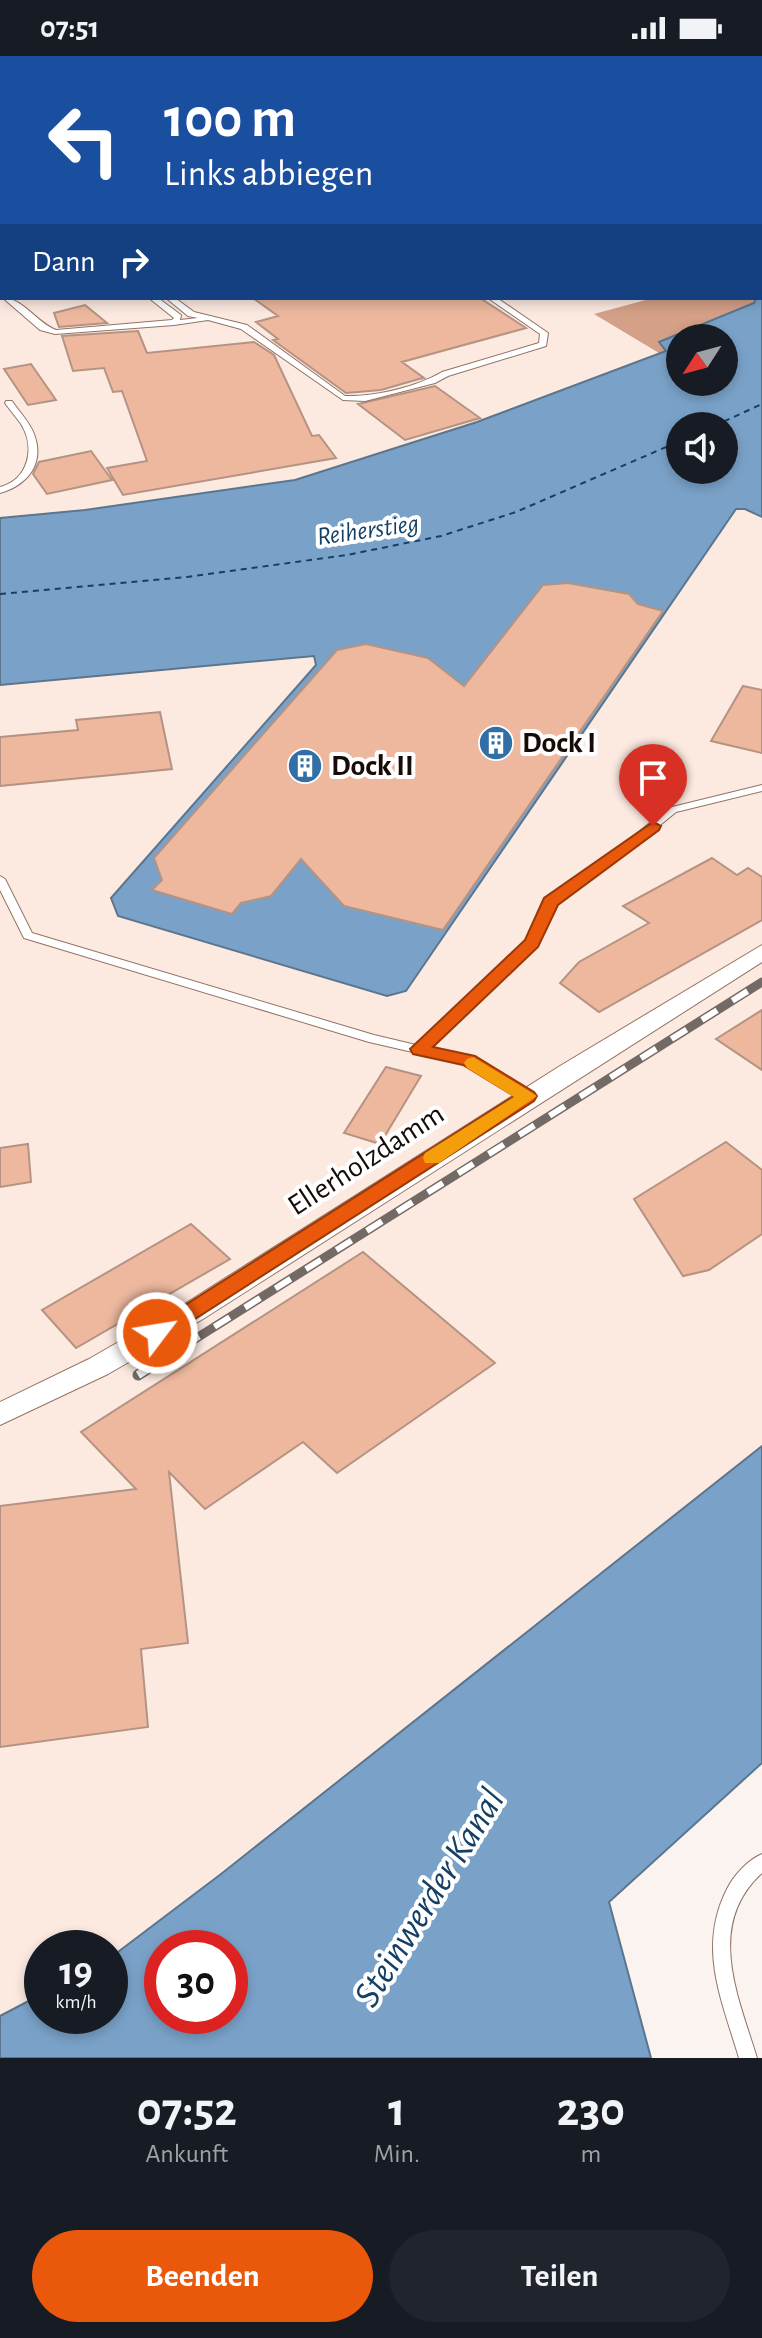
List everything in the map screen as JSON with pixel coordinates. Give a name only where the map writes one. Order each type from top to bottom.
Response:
[{"type":"street","name":"Ellerholzdamm","points":[[0,1414],[64,1386],[143,1341],[528,1096],[762,952]]},
{"type":"lane","points":[[9,300],[43,328],[55,332],[214,319]]},
{"type":"lane","points":[[156,300],[178,317],[174,323]]},
{"type":"lane","points":[[157,300],[194,315],[244,327],[336,395],[357,400],[432,381],[445,374],[543,344],[544,333],[495,300]]},
{"type":"lane","points":[[173,300],[194,315]]},
{"type":"lane","points":[[0,490],[14,487],[23,480],[29,471],[33,452],[25,425],[9,403]]},
{"type":"lane","points":[[419,1049],[532,943],[550,902],[585,875],[672,810],[762,788]]},
{"type":"lane","points":[[0,879],[28,935],[373,1039],[469,1061],[528,1096]]},
{"type":"lane","points":[[748,2058],[720,1949],[721,1927],[727,1903],[737,1886],[762,1862]]},
{"type":"shaded area","points":[[0,300],[755,300],[704,324],[666,324],[666,340],[659,343],[666,350],[477,422],[295,480],[85,510],[0,518]]},
{"type":"shaded area","points":[[646,300],[755,300],[704,324],[666,324],[666,340],[659,343],[666,350],[659,353],[594,314]]},
{"type":"shaded area","points":[[736,509],[745,509],[762,517],[762,1446],[128,1945],[128,1930],[24,1930],[24,2003],[0,2016],[0,685],[314,656],[316,664],[111,898],[118,916],[387,996],[406,991]]},
{"type":"water","name":"Reiherstieg","points":[[755,300],[762,300],[762,517],[745,509],[736,509],[406,991],[387,996],[118,916],[111,898],[316,665],[314,656],[0,685],[0,518],[85,510],[295,480],[477,422],[666,351],[666,396],[738,396],[738,324],[703,324]]},
{"type":"water","points":[[666,339],[666,351],[659,342]]},
{"type":"water","name":"Steinwerder Kanal","points":[[762,1446],[762,1763],[609,1902],[651,2058],[0,2058],[0,2016],[24,2003],[24,2034],[128,2034],[128,1944],[144,1932],[144,2034],[248,2034],[248,1930],[147,1930]]},
{"type":"building","points":[[256,300],[483,300],[526,328],[402,362],[424,378],[381,390],[346,393],[273,340],[278,339],[256,322],[278,316]]},
{"type":"building","points":[[85,305],[107,323],[59,327],[54,313]]},
{"type":"building","points":[[138,331],[147,353],[254,342],[274,355],[312,436],[319,435],[336,458],[123,495],[107,468],[147,461],[122,391],[113,392],[104,368],[73,371],[62,336]]},
{"type":"building","points":[[31,364],[56,400],[28,405],[4,369]]},
{"type":"building","points":[[435,386],[480,418],[405,440],[358,404]]},
{"type":"building","points":[[91,451],[112,480],[47,494],[33,474],[39,462]]},
{"type":"building","points":[[568,583],[629,594],[638,604],[663,611],[443,930],[344,906],[301,859],[271,896],[241,903],[232,914],[152,890],[162,880],[154,858],[337,650],[366,644],[428,658],[464,686],[543,585]]},
{"type":"building","points":[[743,686],[762,690],[762,753],[711,741]]},
{"type":"building","points":[[160,712],[172,769],[0,786],[0,737],[78,730],[76,720]]},
{"type":"building","points":[[712,858],[737,875],[748,868],[762,877],[762,920],[599,1012],[560,983],[579,962],[649,923],[623,906]]},
{"type":"building","points":[[762,1010],[762,1070],[716,1039]]},
{"type":"building","points":[[386,1067],[421,1076],[380,1144],[344,1133]]},
{"type":"building","points":[[726,1142],[762,1170],[762,1234],[709,1270],[683,1276],[634,1199]]},
{"type":"building","points":[[28,1144],[31,1182],[0,1187],[0,1148]]},
{"type":"building","points":[[191,1224],[230,1259],[76,1348],[42,1310]]},
{"type":"building","points":[[363,1252],[495,1363],[337,1473],[303,1442],[205,1509],[169,1472],[188,1643],[141,1649],[148,1727],[0,1747],[0,1506],[136,1489],[81,1432]]},
{"type":"ferry route","points":[[738,415],[762,404]]},
{"type":"ferry route","points":[[0,594],[187,577],[347,555],[441,536],[516,512],[666,447]]},
{"type":"railway","points":[[184,1346],[762,982]]},
{"type":"railway","points":[[138,1375],[187,1344]]},
{"type":"slow traffic","points":[[432,1158],[528,1096],[473,1063]]},
{"type":"place","name":"Dock I","points":[[496,743]]},
{"type":"place","name":"Dock II","points":[[305,766]]},
{"type":"route","points":[[157,1333],[528,1096],[469,1061],[419,1049],[532,943],[550,902],[653,826]]}]
